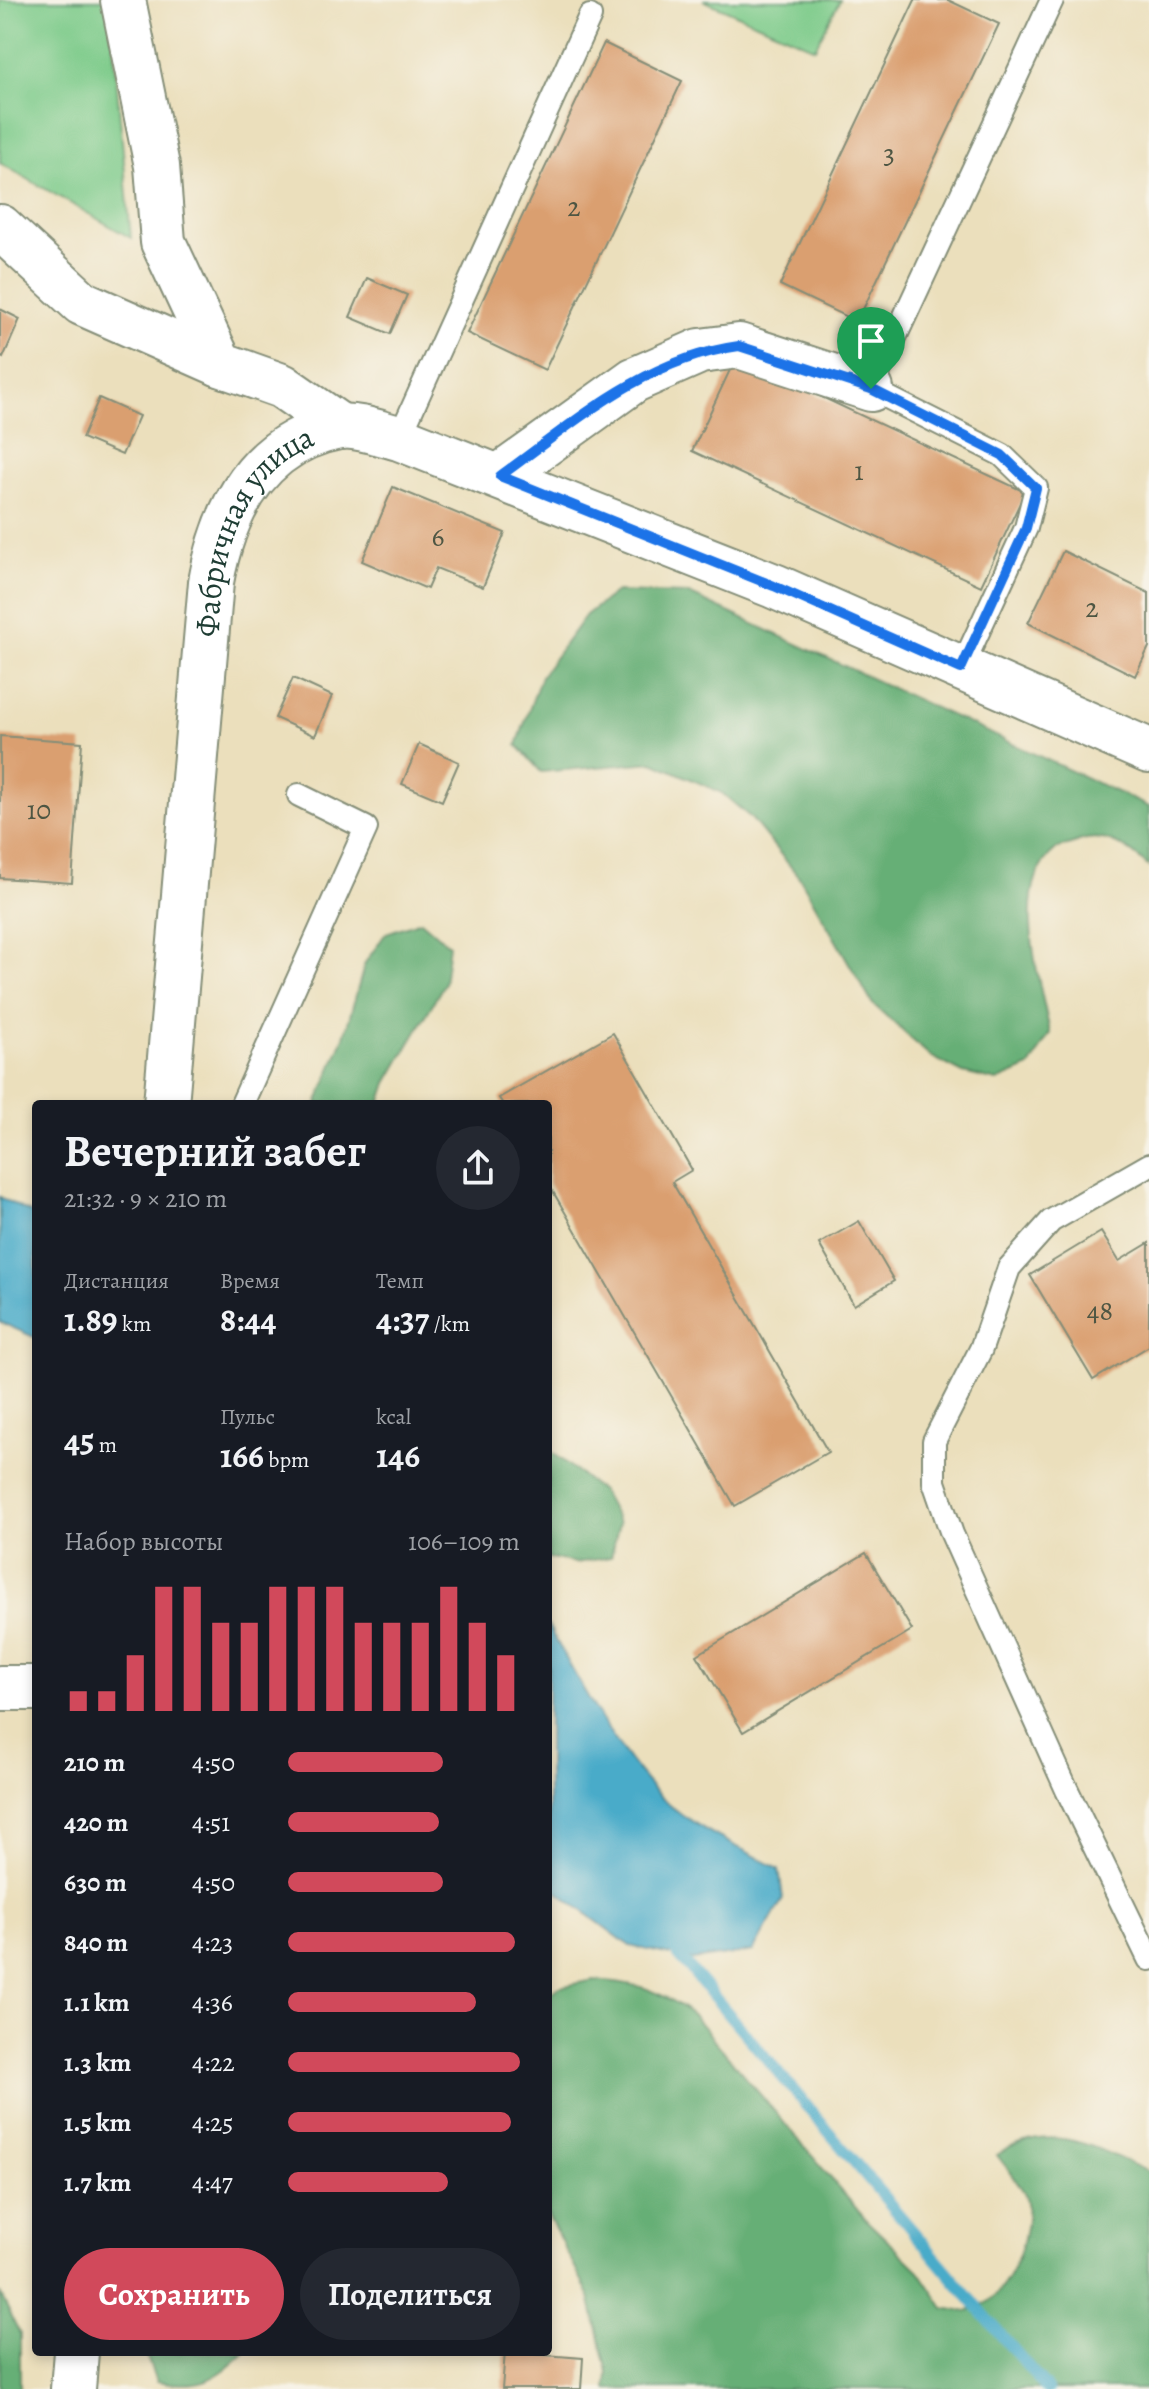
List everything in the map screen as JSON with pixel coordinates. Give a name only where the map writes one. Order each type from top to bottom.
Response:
[{"type":"street","points":[[123,0],[157,166],[163,242],[220,364]]},
{"type":"street","points":[[0,227],[82,303],[220,364],[282,386],[341,427]]},
{"type":"street","points":[[500,476],[634,380],[700,351],[739,346],[871,389]]},
{"type":"street","name":"Фабричная улица","points":[[166,1100],[208,612],[217,546],[228,514],[245,487],[266,464],[304,439],[341,427],[399,438],[774,586],[1149,751]]},
{"type":"street","points":[[0,1688],[32,1688]]},
{"type":"street","points":[[73,2389],[76,2356]]},
{"type":"lane","points":[[961,669],[1026,528],[1036,488],[1002,455],[871,389],[1052,0]]},
{"type":"lane","points":[[399,438],[590,16]]},
{"type":"lane","points":[[244,1100],[366,828],[299,795]]},
{"type":"lane","points":[[1149,1165],[1051,1221],[1009,1268],[981,1349],[934,1441],[934,1482],[952,1534],[1067,1790],[1149,1959]]},
{"type":"green space","points":[[0,0],[109,0],[131,238],[0,163]]},
{"type":"green space","points":[[703,0],[840,0],[815,48]]},
{"type":"green space","points":[[616,592],[689,594],[1149,807],[1149,867],[1126,849],[1098,838],[1057,849],[1041,866],[1034,887],[1032,937],[1050,1033],[1030,1067],[997,1081],[963,1073],[930,1056],[872,1003],[800,878],[751,818],[722,793],[653,762],[541,772],[517,745],[541,676],[586,615]]},
{"type":"green space","points":[[421,921],[449,945],[444,984],[387,1083],[381,1100],[319,1100],[344,1037],[365,963],[386,933]]},
{"type":"green space","points":[[552,1452],[602,1492],[619,1523],[611,1557],[576,1563],[552,1559]]},
{"type":"green space","points":[[594,1980],[623,1983],[670,1999],[694,2016],[866,2220],[919,2271],[944,2308],[968,2311],[982,2306],[1005,2283],[1020,2251],[1027,2217],[1026,2197],[997,2155],[1017,2144],[1055,2138],[1092,2147],[1149,2172],[1149,2389],[607,2389],[608,2372],[590,2297],[552,2224],[552,1992]]},
{"type":"green space","points":[[0,2293],[20,2334],[20,2389],[0,2389]]},
{"type":"green space","points":[[147,2356],[240,2356],[205,2381],[184,2384],[156,2381]]},
{"type":"water","points":[[0,1197],[32,1214],[32,1336],[0,1322]]},
{"type":"water","points":[[552,1632],[603,1722],[655,1791],[697,1824],[779,1869],[783,1899],[753,1951],[693,1960],[630,1946],[552,1888]]},
{"type":"building","points":[[915,0],[948,0],[999,24],[857,322],[780,285]]},
{"type":"building","points":[[604,43],[682,81],[545,370],[467,333]]},
{"type":"building","points":[[367,278],[407,295],[390,334],[350,317]]},
{"type":"building","points":[[0,309],[20,319],[3,358],[0,356]]},
{"type":"building","points":[[736,357],[1025,492],[981,586],[692,451]]},
{"type":"building","points":[[99,398],[139,416],[122,455],[82,438]]},
{"type":"building","points":[[393,487],[505,533],[483,587],[436,568],[427,589],[362,561]]},
{"type":"building","points":[[1063,551],[1149,593],[1149,647],[1135,676],[1028,623]]},
{"type":"building","points":[[293,678],[332,696],[315,736],[275,718]]},
{"type":"building","points":[[0,736],[82,742],[72,883],[0,878]]},
{"type":"building","points":[[419,744],[459,762],[442,801],[402,784]]},
{"type":"building","points":[[613,1033],[692,1170],[672,1182],[828,1452],[735,1506],[552,1190],[552,1100],[499,1098]]},
{"type":"building","points":[[859,1221],[894,1281],[854,1305],[819,1244]]},
{"type":"building","points":[[1101,1232],[1119,1261],[1149,1243],[1149,1346],[1093,1380],[1030,1275]]},
{"type":"building","points":[[866,1553],[912,1630],[743,1732],[697,1655]]},
{"type":"building","points":[[505,2356],[583,2358],[581,2389],[502,2389]]},
{"type":"waterway","points":[[671,1946],[1047,2389]]},
{"type":"route","points":[[739,346],[871,389],[1002,455],[1036,488],[1026,528],[961,669],[774,586],[500,476],[634,380],[700,351],[739,346]]}]
